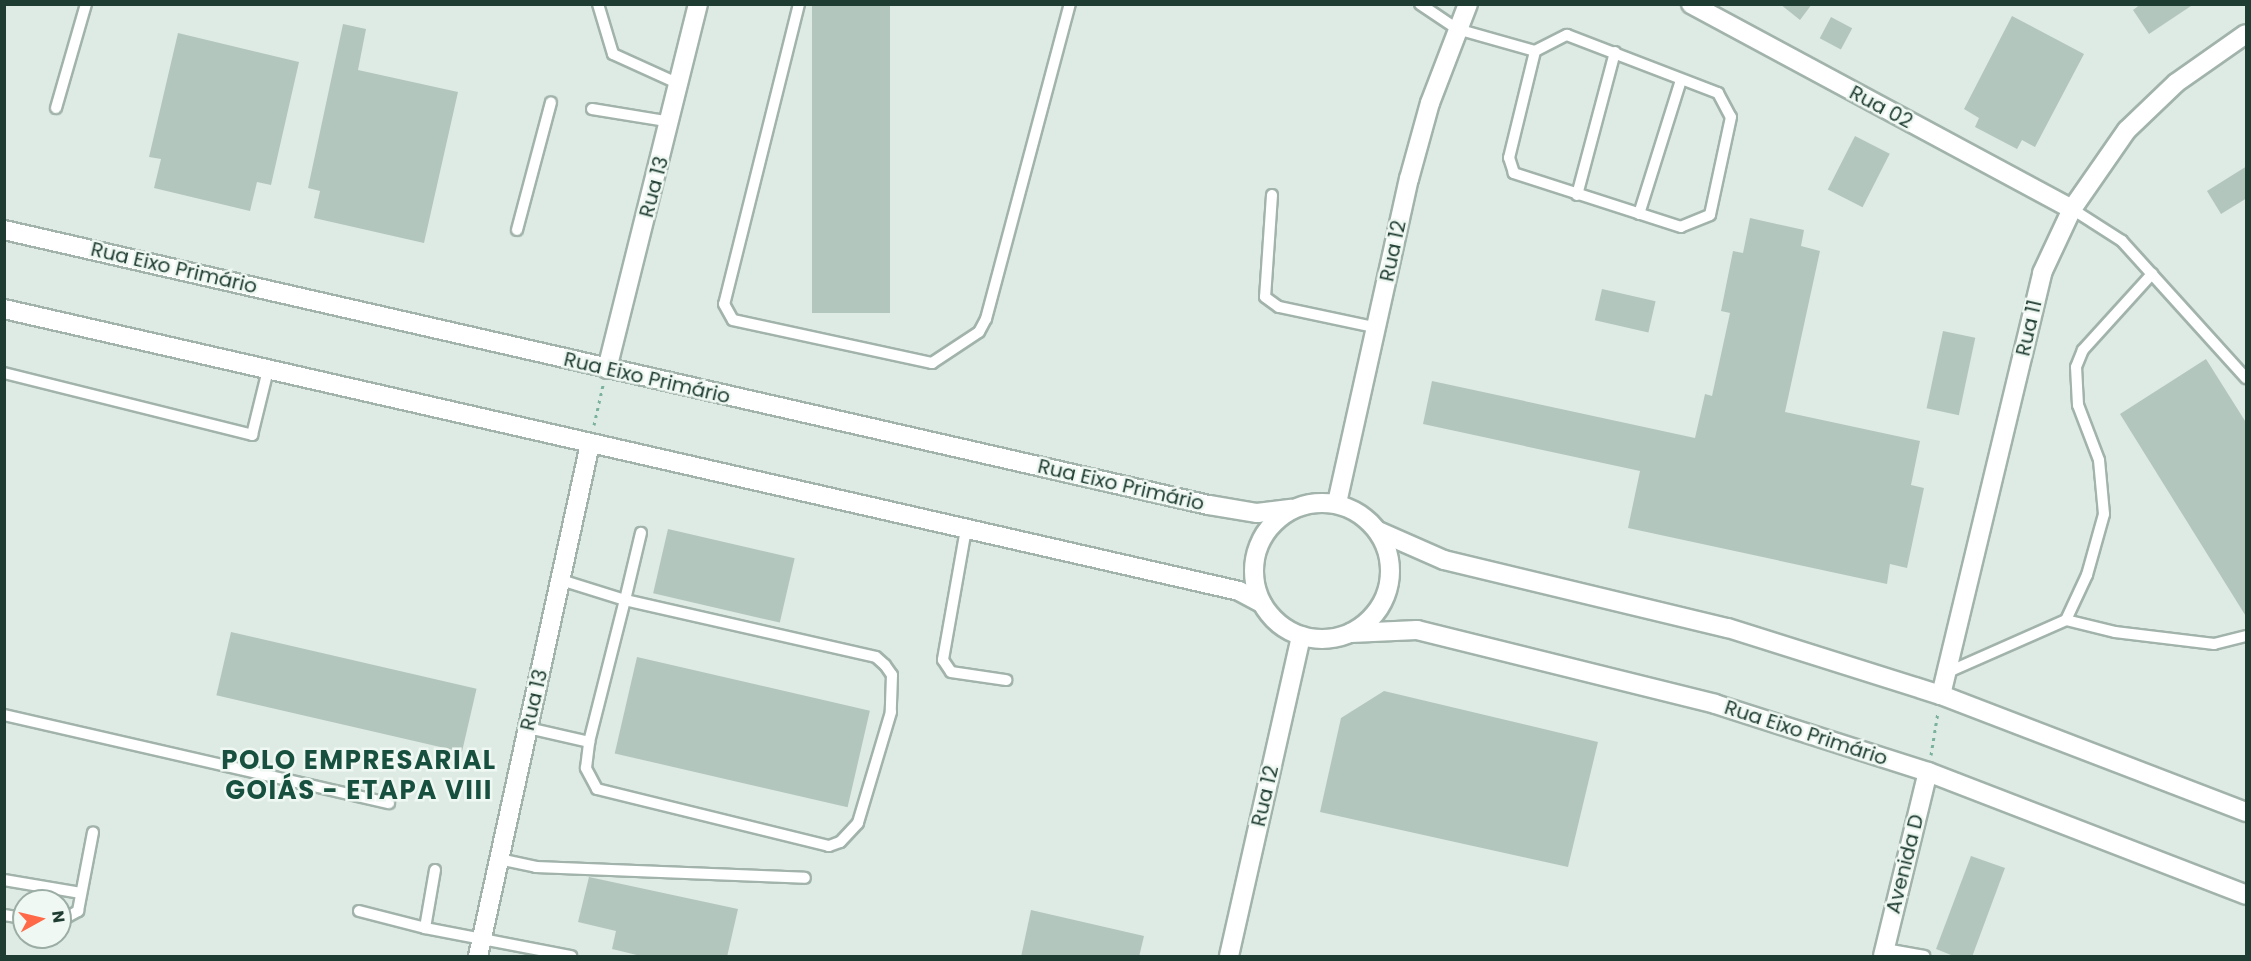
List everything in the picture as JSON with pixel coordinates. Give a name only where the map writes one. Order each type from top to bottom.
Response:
[{"type":"street","name":"Rua 13","points":[[607,369],[671,122],[698,4]]},
{"type":"street","name":"Rua 12","points":[[1337,503],[1378,328],[1409,179],[1457,29],[1468,4]]},
{"type":"street","name":"Rua 02","points":[[1691,4],[2072,209]]},
{"type":"street","name":"Rua 11","points":[[1941,695],[2042,273],[2072,209],[2127,130],[2176,83],[2247,34]]},
{"type":"street","name":"Rua Eixo Primário","points":[[4,230],[1209,505],[1257,513],[1292,509]]},
{"type":"street","points":[[4,309],[1239,591],[1262,603]]},
{"type":"street","name":"Rua 13","points":[[480,948],[590,444]]},
{"type":"street","points":[[1378,531],[1391,568],[1389,589],[1381,607],[1351,633],[1326,639],[1301,636],[1272,617],[1262,603],[1255,582],[1261,539],[1292,509],[1337,503],[1378,531],[1444,560],[1728,628],[1941,695],[2247,812]]},
{"type":"street","name":"Rua Eixo Primário","points":[[1351,633],[1417,630],[1715,705],[1928,772],[2247,895]]},
{"type":"street","name":"Rua 12","points":[[1229,957],[1301,636]]},
{"type":"street","name":"Avenida D","points":[[1884,953],[1928,772]]},
{"type":"lane","points":[[56,108],[86,4]]},
{"type":"lane","points":[[598,4],[613,54],[679,84]]},
{"type":"lane","points":[[799,4],[724,304],[733,320],[932,363],[979,332],[986,320],[1070,4]]},
{"type":"lane","points":[[1420,4],[1457,29],[1535,51],[1567,35],[1718,93],[1731,117],[1710,215],[1682,227],[1525,179],[1514,173],[1509,158],[1535,51]]},
{"type":"lane","points":[[1577,195],[1615,52]]},
{"type":"lane","points":[[1639,214],[1681,80]]},
{"type":"lane","points":[[518,230],[550,102]]},
{"type":"lane","points":[[592,109],[671,122]]},
{"type":"lane","points":[[1272,195],[1265,297],[1279,307],[1378,328]]},
{"type":"lane","points":[[2072,209],[2110,231],[2247,378]]},
{"type":"lane","points":[[2066,620],[2087,575],[2104,514],[2099,460],[2078,405],[2076,367],[2084,350],[2152,274]]},
{"type":"lane","points":[[4,373],[252,435],[268,370]]},
{"type":"lane","points":[[966,529],[944,660],[951,672],[1006,680]]},
{"type":"lane","points":[[561,580],[625,600],[876,657],[892,675],[891,712],[858,823],[829,846],[597,789],[586,768],[589,742],[625,600],[642,532]]},
{"type":"lane","points":[[1946,673],[2066,620],[2115,632],[2214,644],[2247,636]]},
{"type":"lane","points":[[4,715],[389,803]]},
{"type":"lane","points":[[528,728],[589,742]]},
{"type":"lane","points":[[72,914],[78,910],[93,832]]},
{"type":"lane","points":[[499,859],[536,867],[805,878]]},
{"type":"lane","points":[[424,928],[435,870]]},
{"type":"lane","points":[[4,880],[81,893]]},
{"type":"lane","points":[[359,910],[424,928],[480,948],[571,957]]},
{"type":"lane","points":[[1884,953],[1924,957]]},
{"type":"path","points":[[590,444],[607,369]]},
{"type":"path","points":[[1928,772],[1941,695]]},
{"type":"building","points":[[812,4],[890,4],[890,313],[812,313]]},
{"type":"building","points":[[1780,4],[1812,4],[1800,20]]},
{"type":"building","points":[[2141,4],[2194,4],[2149,34],[2133,10]]},
{"type":"building","points":[[2012,16],[2084,54],[2035,147],[2022,140],[2017,149],[1975,127],[1979,118],[1964,109]]},
{"type":"building","points":[[1831,17],[1852,28],[1841,49],[1820,38]]},
{"type":"building","points":[[343,24],[366,29],[358,70],[458,92],[424,243],[314,218],[320,191],[308,188]]},
{"type":"building","points":[[178,33],[299,62],[271,185],[257,182],[250,211],[154,188],[161,159],[149,157]]},
{"type":"building","points":[[1855,136],[1890,154],[1863,207],[1828,189]]},
{"type":"building","points":[[2247,166],[2247,198],[2221,214],[2207,191]]},
{"type":"building","points":[[1750,218],[1804,230],[1801,246],[1820,251],[1785,412],[1920,441],[1911,485],[1924,488],[1907,568],[1890,564],[1887,584],[1628,528],[1640,471],[1423,424],[1432,381],[1695,438],[1705,394],[1712,396],[1730,313],[1721,311],[1733,251],[1743,253]]},
{"type":"building","points":[[1602,289],[1656,301],[1648,333],[1595,320]]},
{"type":"building","points":[[1943,331],[1975,338],[1959,415],[1927,408]]},
{"type":"building","points":[[2206,359],[2247,424],[2247,618],[2120,414]]},
{"type":"building","points":[[668,529],[795,558],[780,623],[653,593]]},
{"type":"building","points":[[231,632],[477,689],[462,752],[216,695]]},
{"type":"building","points":[[637,657],[870,711],[848,807],[615,753]]},
{"type":"building","points":[[1384,691],[1598,742],[1568,867],[1320,812],[1341,718]]},
{"type":"building","points":[[1971,856],[2005,868],[1972,957],[1956,957],[1936,949]]},
{"type":"building","points":[[589,877],[738,909],[727,957],[645,957],[612,949],[616,931],[578,922]]},
{"type":"building","points":[[1031,910],[1144,936],[1139,957],[1021,957]]},
{"type":"district","name":"POLO EMPRESARIAL GOIÁS - ETAPA VIII","points":[[359,776]]}]
